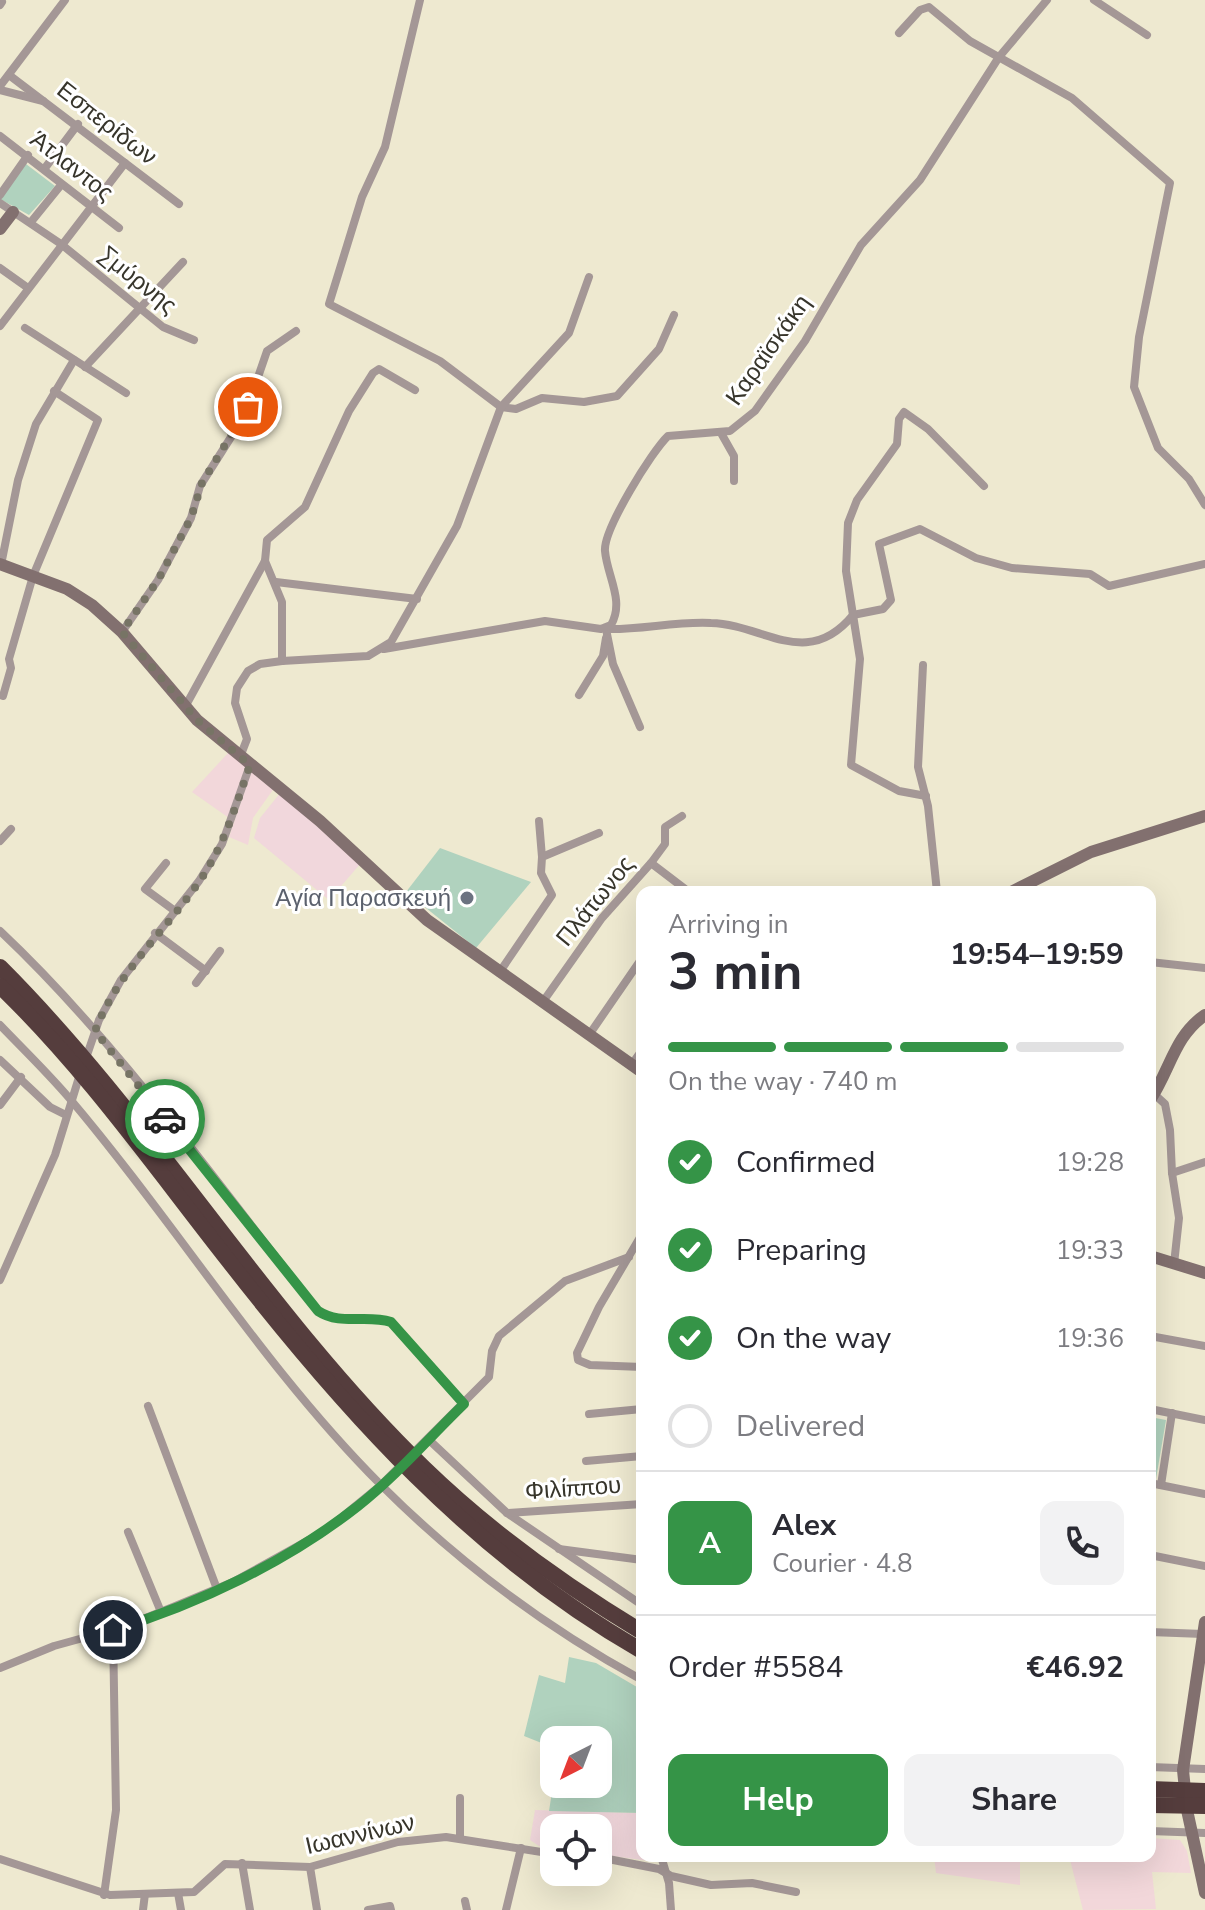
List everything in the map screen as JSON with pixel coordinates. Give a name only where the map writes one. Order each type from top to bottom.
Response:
[{"type":"highway","points":[[0,967],[258,1277],[391,1444],[527,1574],[575,1610],[636,1647]]},
{"type":"highway","points":[[0,986],[77,1057]]},
{"type":"highway","points":[[418,1472],[520,1550],[636,1628]]},
{"type":"highway","points":[[1157,1798],[1203,1796]]},
{"type":"main road","points":[[0,229],[13,212]]},
{"type":"main road","points":[[0,564],[84,599],[122,632],[185,707],[245,761],[320,821],[427,920],[636,1067]]},
{"type":"main road","points":[[1023,886],[1091,852],[1205,816]]},
{"type":"main road","points":[[1156,1089],[1177,1046],[1192,1025],[1205,1015]]},
{"type":"main road","points":[[1156,1258],[1205,1273]]},
{"type":"main road","points":[[1204,1628],[1183,1770],[1199,1834],[1205,1893]]},
{"type":"street","points":[[48,102],[0,88],[65,0]]},
{"type":"street","points":[[420,0],[385,147],[362,197],[329,304],[440,361],[501,407],[516,409],[542,398],[584,402],[617,396],[659,349],[674,315]]},
{"type":"street","name":"Καραϊσκάκη","points":[[606,629],[615,619],[617,605],[604,548],[637,478],[668,436],[721,433],[737,427],[760,404],[805,341],[861,245],[920,180],[999,57],[1047,0]]},
{"type":"street","points":[[1094,0],[1147,35]]},
{"type":"street","points":[[899,33],[920,10],[929,7],[970,41],[1072,98],[1170,184],[1139,337],[1134,387],[1158,448],[1189,479],[1205,505]]},
{"type":"street","name":"Εσπερίδων","points":[[9,75],[78,124],[179,204]]},
{"type":"street","points":[[45,168],[78,124]]},
{"type":"street","name":"Άτλαντος","points":[[0,136],[119,228]]},
{"type":"street","points":[[0,195],[28,155]]},
{"type":"street","points":[[0,326],[125,163]]},
{"type":"street","points":[[31,222],[61,185]]},
{"type":"street","name":"Σμύρνης","points":[[0,203],[61,244],[171,332],[194,340]]},
{"type":"street","points":[[85,367],[183,262]]},
{"type":"street","points":[[0,268],[28,288]]},
{"type":"street","points":[[384,649],[417,599],[457,526],[501,407],[569,333],[589,277]]},
{"type":"street","points":[[25,328],[126,393]]},
{"type":"street","points":[[122,632],[158,580],[191,518],[202,483],[245,415],[267,351],[296,331]]},
{"type":"street","points":[[0,564],[18,480],[36,424],[74,360]]},
{"type":"street","points":[[185,707],[265,561],[267,540],[305,507],[349,411],[375,370],[415,390]]},
{"type":"street","points":[[3,696],[11,668],[9,659],[33,576],[98,420],[54,391]]},
{"type":"street","points":[[926,796],[899,791],[851,765],[860,659],[846,571],[848,523],[857,500],[897,444],[900,414],[904,412],[914,416],[984,486]]},
{"type":"street","points":[[721,433],[734,456],[734,481]]},
{"type":"street","points":[[0,1280],[55,1155],[70,1099],[95,1031],[121,980],[199,881],[222,844],[245,761],[247,739],[235,703],[237,688],[248,671],[260,664],[282,661],[368,656],[384,649],[545,621],[606,629],[716,623],[796,643],[839,630],[853,615],[883,609],[891,600],[879,544],[920,529],[965,553],[1004,566],[1090,574],[1109,586],[1205,564]]},
{"type":"street","points":[[265,561],[282,602],[282,661]]},
{"type":"street","points":[[276,582],[417,599]]},
{"type":"street","points":[[579,695],[604,655],[606,629]]},
{"type":"street","points":[[606,629],[613,664],[640,727]]},
{"type":"street","points":[[923,665],[918,767],[926,796],[936,886]]},
{"type":"street","points":[[651,863],[665,844],[665,827],[682,816]]},
{"type":"street","points":[[499,973],[552,895],[541,873],[539,821]]},
{"type":"street","points":[[0,841],[11,829]]},
{"type":"street","points":[[542,857],[599,833]]},
{"type":"street","points":[[166,863],[145,889],[175,911]]},
{"type":"street","name":"Πλάτωνος","points":[[542,1003],[602,918],[651,863],[681,886]]},
{"type":"street","points":[[0,931],[47,976],[95,1031],[318,1311],[340,1320],[376,1317],[391,1322],[464,1404]]},
{"type":"street","points":[[155,933],[206,971]]},
{"type":"street","points":[[196,983],[220,951]]},
{"type":"street","points":[[1156,963],[1205,968]]},
{"type":"street","points":[[589,1035],[636,967]]},
{"type":"street","points":[[0,1025],[70,1099],[265,1353],[381,1485],[450,1548],[541,1618],[636,1676]]},
{"type":"street","points":[[0,1060],[50,1107],[66,1115]]},
{"type":"street","points":[[0,1105],[21,1077]]},
{"type":"street","points":[[1156,1099],[1165,1104],[1179,1218],[1174,1264]]},
{"type":"street","points":[[1172,1173],[1205,1162]]},
{"type":"street","points":[[636,1245],[599,1307],[577,1356],[590,1365],[636,1367]]},
{"type":"street","points":[[0,1668],[54,1646],[113,1630],[217,1589],[325,1531],[381,1485],[489,1377],[492,1351],[499,1336],[565,1281],[629,1257]]},
{"type":"street","points":[[1156,1337],[1205,1346]]},
{"type":"street","points":[[148,1406],[174,1482],[217,1589]]},
{"type":"street","points":[[589,1414],[636,1410]]},
{"type":"street","points":[[1156,1410],[1205,1420]]},
{"type":"street","points":[[1161,1485],[1172,1413]]},
{"type":"street","points":[[428,1439],[507,1513],[636,1601]]},
{"type":"street","points":[[586,1461],[636,1457]]},
{"type":"street","points":[[1156,1484],[1205,1494]]},
{"type":"street","name":"Φιλίππου","points":[[507,1513],[636,1504]]},
{"type":"street","points":[[128,1532],[161,1612]]},
{"type":"street","points":[[557,1549],[636,1559]]},
{"type":"street","points":[[1156,1556],[1205,1566]]},
{"type":"street","points":[[1156,1632],[1204,1628]]},
{"type":"street","points":[[104,1895],[116,1810],[113,1630]]},
{"type":"street","points":[[1156,1768],[1205,1769]]},
{"type":"street","points":[[460,1798],[460,1838]]},
{"type":"street","points":[[1156,1831],[1199,1834]]},
{"type":"street","name":"Ιωαννίνων","points":[[0,1859],[104,1895],[198,1890],[221,1866],[242,1863],[310,1867],[398,1842],[460,1838],[540,1851]]},
{"type":"street","points":[[506,1910],[521,1848]]},
{"type":"street","points":[[612,1860],[711,1885],[752,1883],[796,1892]]},
{"type":"street","points":[[662,1862],[669,1883],[671,1910]]},
{"type":"street","points":[[242,1863],[250,1910]]},
{"type":"street","points":[[310,1867],[317,1910]]},
{"type":"street","points":[[178,1893],[181,1910]]},
{"type":"street","points":[[143,1910],[145,1894]]},
{"type":"street","points":[[368,1910],[391,1908]]},
{"type":"shaded area","points":[[229,752],[247,765],[229,818],[192,792]]},
{"type":"shaded area","points":[[252,770],[275,787],[253,818],[248,845],[229,837]]},
{"type":"shaded area","points":[[281,792],[361,863],[329,900],[254,838],[260,818]]},
{"type":"shaded area","points":[[535,1810],[636,1813],[636,1859],[612,1856],[612,1814],[540,1814],[539,1846],[530,1840]]},
{"type":"shaded area","points":[[1156,1838],[1180,1840],[1187,1851],[1191,1873],[1152,1872],[1156,1909],[1083,1910],[1071,1862],[1156,1862]]},
{"type":"shaded area","points":[[935,1862],[1020,1862],[1020,1885],[936,1873]]},
{"type":"green space","points":[[26,164],[55,186],[29,215],[0,199]]},
{"type":"green space","points":[[440,848],[531,882],[476,948],[406,892]]},
{"type":"green space","points":[[1156,1418],[1166,1420],[1156,1479]]},
{"type":"green space","points":[[569,1657],[596,1663],[636,1686],[636,1813],[549,1811],[551,1798],[612,1798],[612,1726],[540,1726],[540,1742],[524,1736],[539,1675],[565,1683]]},
{"type":"way so far","points":[[165,1119],[95,1031],[129,968],[216,855],[230,826],[250,765],[197,720],[122,632],[158,580],[191,518],[202,483],[248,407]]},
{"type":"place","name":"Αγία Παρασκευή","points":[[467,898]]},
{"type":"route","points":[[113,1630],[233,1582],[325,1531],[381,1485],[464,1404],[391,1322],[376,1317],[330,1319],[318,1311],[165,1119]]}]
